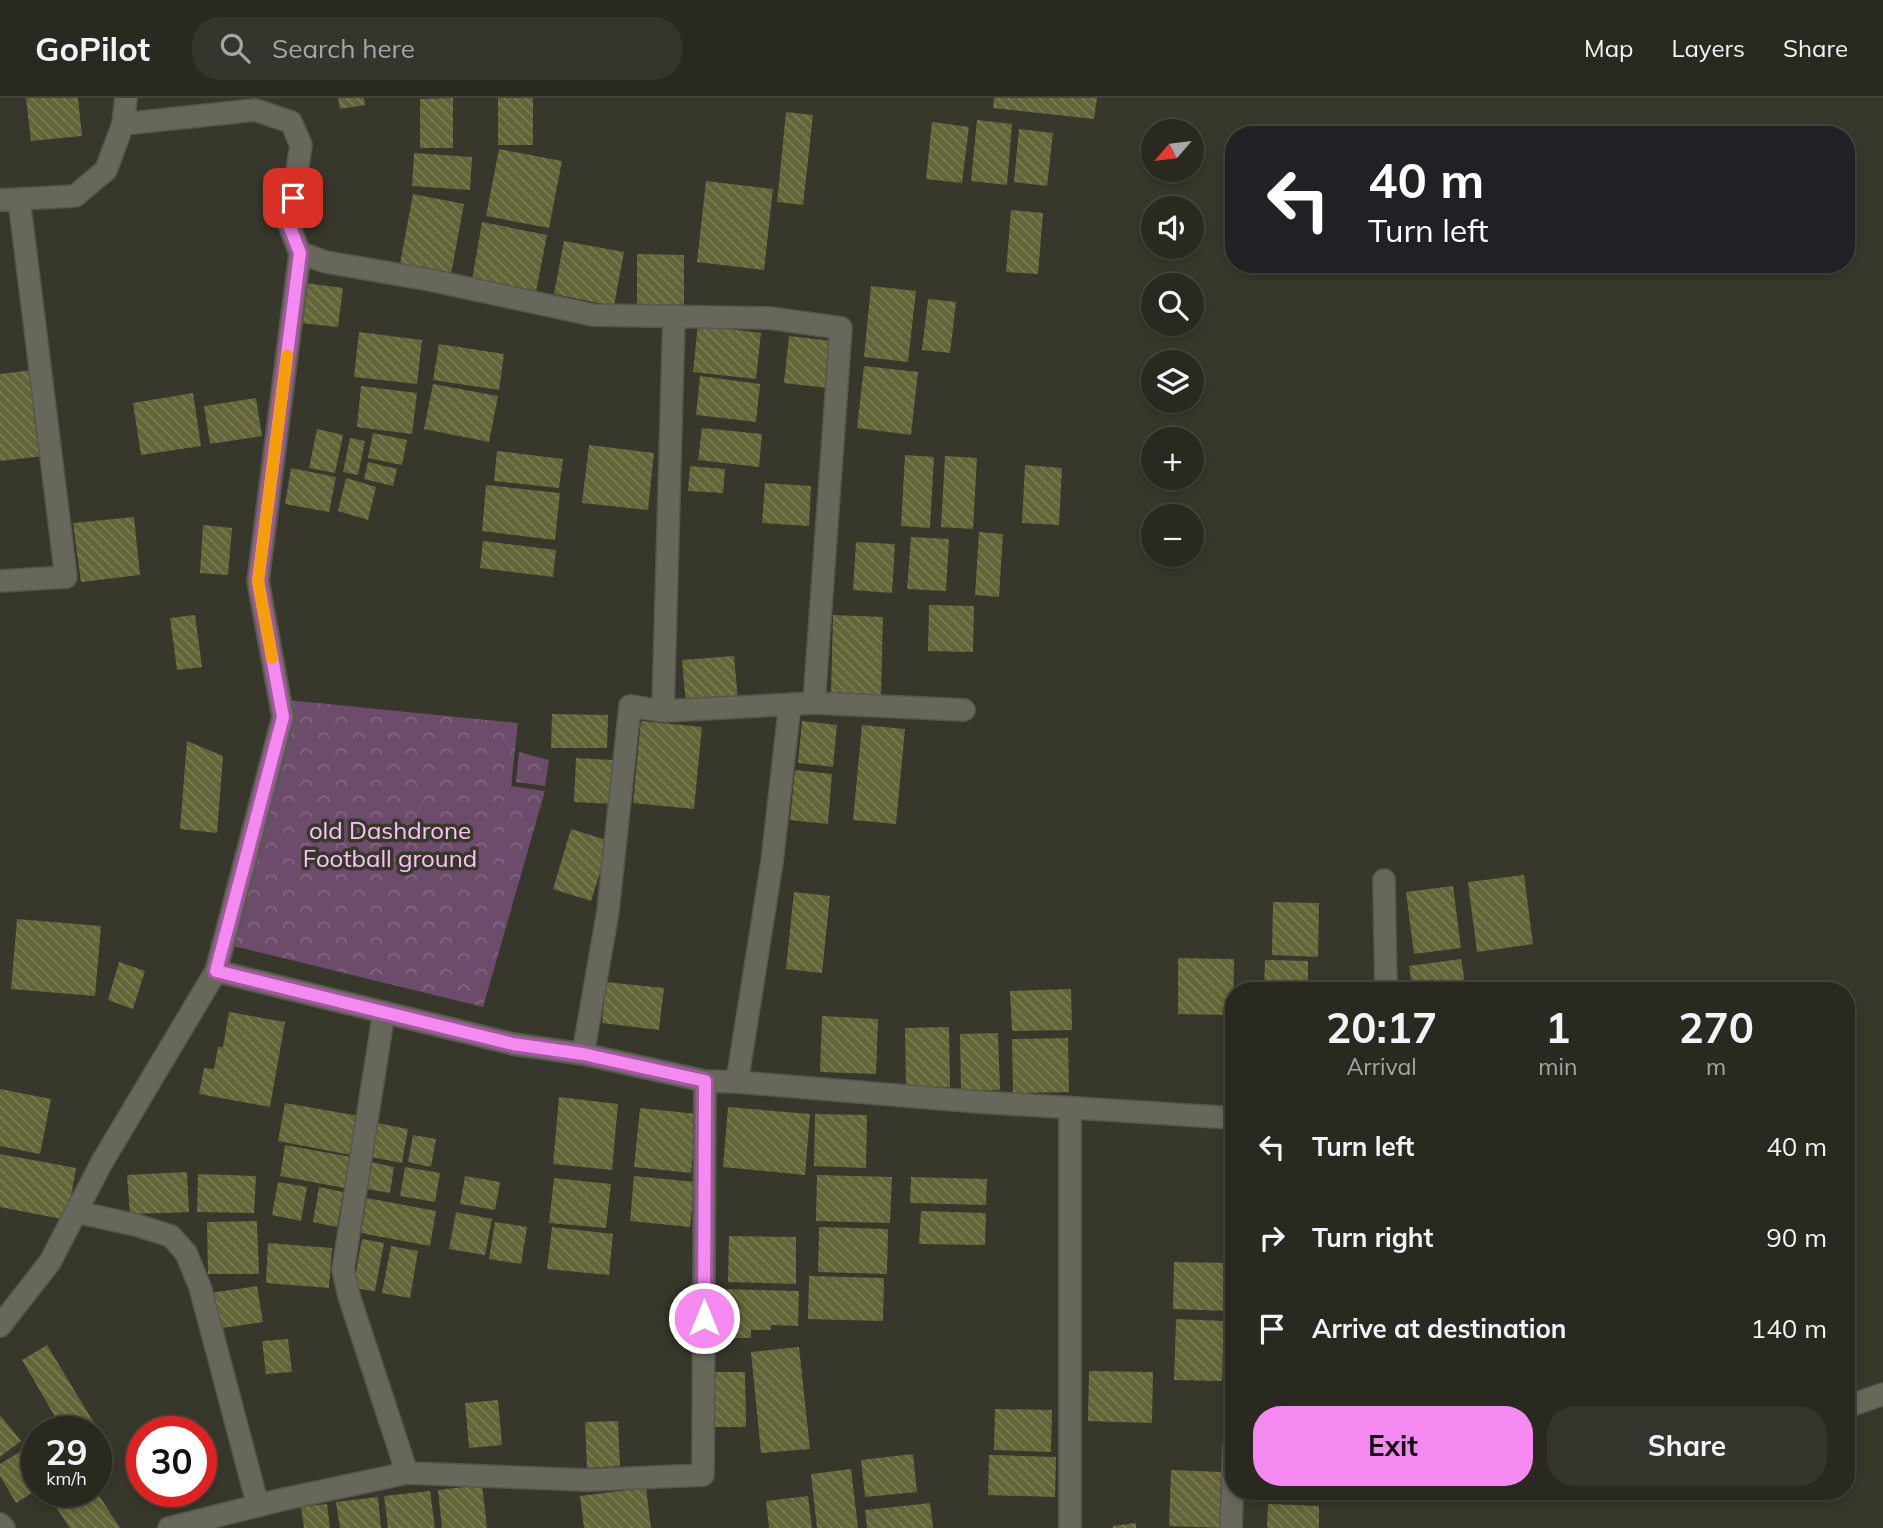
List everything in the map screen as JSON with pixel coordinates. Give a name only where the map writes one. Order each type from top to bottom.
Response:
[{"type":"street","points":[[0,581],[66,577],[10,200],[75,196],[106,170],[123,124],[125,98]]},
{"type":"street","points":[[0,1326],[50,1262],[102,1162],[216,971],[283,717],[258,581],[300,253],[289,225],[301,145],[290,122],[255,110],[123,124]]},
{"type":"street","points":[[300,253],[326,262],[430,280],[593,315],[769,317],[841,328],[814,703]]},
{"type":"street","points":[[663,711],[674,316]]},
{"type":"street","points":[[583,1054],[608,911],[630,706],[663,711],[814,703],[964,710]]},
{"type":"street","points":[[737,1082],[772,863],[790,704]]},
{"type":"street","points":[[1384,880],[1386,982]]},
{"type":"street","points":[[216,971],[513,1044],[583,1054],[705,1081],[1225,1117]]},
{"type":"street","points":[[384,1012],[343,1270],[407,1473]]},
{"type":"street","points":[[169,1528],[407,1473],[588,1480],[703,1475],[705,1081]]},
{"type":"street","points":[[1070,1108],[1070,1528]]},
{"type":"street","points":[[76,1212],[171,1236],[186,1252],[200,1287],[258,1506]]},
{"type":"street","points":[[1855,1404],[1883,1394]]},
{"type":"street","points":[[1231,1528],[1232,1500]]},
{"type":"street","points":[[0,1524],[4,1528]]},
{"type":"green space","name":"old Dashdrone Football ground","points":[[288,700],[518,723],[511,786],[545,791],[483,1007],[229,945]]},
{"type":"green space","points":[[519,752],[549,760],[545,786],[516,782]]},
{"type":"building","points":[[26,98],[78,98],[82,136],[31,141]]},
{"type":"building","points":[[338,98],[364,98],[365,105],[340,109]]},
{"type":"building","points":[[453,98],[453,148],[420,148],[420,99]]},
{"type":"building","points":[[498,98],[533,98],[533,145],[498,145]]},
{"type":"building","points":[[994,98],[1097,98],[1094,119],[993,108]]},
{"type":"building","points":[[786,112],[813,115],[803,205],[777,202]]},
{"type":"building","points":[[977,120],[1012,124],[1007,185],[971,181]]},
{"type":"building","points":[[932,122],[969,127],[962,183],[926,179]]},
{"type":"building","points":[[1019,129],[1053,133],[1047,186],[1014,182]]},
{"type":"building","points":[[499,149],[562,161],[549,228],[486,216]]},
{"type":"building","points":[[414,153],[472,157],[470,190],[412,186]]},
{"type":"building","points":[[706,181],[773,189],[764,270],[697,262]]},
{"type":"building","points":[[413,194],[464,204],[451,274],[400,264]]},
{"type":"building","points":[[1011,210],[1043,213],[1038,274],[1006,272]]},
{"type":"building","points":[[482,222],[547,235],[536,292],[472,280]]},
{"type":"building","points":[[564,241],[624,252],[614,306],[554,294]]},
{"type":"building","points":[[637,254],[684,255],[684,306],[637,305]]},
{"type":"building","points":[[305,283],[343,288],[338,327],[300,323]]},
{"type":"building","points":[[871,286],[916,291],[908,362],[864,357]]},
{"type":"building","points":[[928,299],[956,302],[950,353],[922,350]]},
{"type":"building","points":[[698,325],[761,333],[756,379],[693,372]]},
{"type":"building","points":[[359,332],[422,340],[417,384],[354,377]]},
{"type":"building","points":[[789,336],[832,341],[827,388],[784,383]]},
{"type":"building","points":[[439,344],[504,354],[499,390],[433,380]]},
{"type":"building","points":[[864,366],[918,372],[911,435],[857,428]]},
{"type":"building","points":[[33,370],[44,456],[0,461],[0,374]]},
{"type":"building","points":[[700,376],[760,384],[756,422],[696,415]]},
{"type":"building","points":[[433,384],[498,396],[489,442],[424,429]]},
{"type":"building","points":[[361,386],[417,393],[412,434],[357,427]]},
{"type":"building","points":[[193,393],[201,446],[141,455],[133,403]]},
{"type":"building","points":[[256,398],[262,436],[210,444],[204,406]]},
{"type":"building","points":[[702,428],[762,434],[759,467],[698,460]]},
{"type":"building","points":[[317,429],[343,435],[335,473],[309,468]]},
{"type":"building","points":[[373,433],[407,440],[402,465],[368,458]]},
{"type":"building","points":[[350,438],[365,441],[358,475],[343,472]]},
{"type":"building","points":[[589,445],[654,453],[648,510],[582,503]]},
{"type":"building","points":[[497,451],[563,459],[559,488],[494,481]]},
{"type":"building","points":[[905,455],[934,457],[930,528],[901,526]]},
{"type":"building","points":[[945,456],[977,458],[973,529],[941,527]]},
{"type":"building","points":[[368,462],[397,469],[393,486],[364,479]]},
{"type":"building","points":[[1025,465],[1062,468],[1059,525],[1022,523]]},
{"type":"building","points":[[690,466],[725,469],[723,493],[688,491]]},
{"type":"building","points":[[291,468],[336,477],[329,512],[285,504]]},
{"type":"building","points":[[346,478],[376,487],[368,520],[338,511]]},
{"type":"building","points":[[765,483],[811,486],[809,526],[762,523]]},
{"type":"building","points":[[486,485],[560,493],[555,540],[482,531]]},
{"type":"building","points":[[134,517],[140,575],[81,582],[73,523]]},
{"type":"building","points":[[203,525],[232,528],[228,575],[200,573]]},
{"type":"building","points":[[979,532],[1003,534],[999,597],[975,595]]},
{"type":"building","points":[[911,537],[949,539],[946,591],[907,589]]},
{"type":"building","points":[[483,541],[556,550],[553,577],[480,568]]},
{"type":"building","points":[[856,542],[895,544],[892,593],[853,590]]},
{"type":"building","points":[[929,605],[974,606],[973,652],[928,651]]},
{"type":"building","points":[[195,615],[202,667],[177,670],[170,618]]},
{"type":"building","points":[[833,615],[883,617],[881,696],[831,694]]},
{"type":"building","points":[[734,656],[738,700],[686,705],[682,660]]},
{"type":"building","points":[[552,714],[608,715],[607,748],[551,748]]},
{"type":"building","points":[[641,721],[702,727],[694,809],[633,803]]},
{"type":"building","points":[[802,721],[837,725],[833,767],[798,763]]},
{"type":"building","points":[[862,725],[905,729],[896,824],[853,820]]},
{"type":"building","points":[[187,741],[223,756],[217,833],[180,829]]},
{"type":"building","points":[[576,758],[613,760],[612,804],[574,802]]},
{"type":"building","points":[[795,770],[832,774],[828,824],[790,820]]},
{"type":"building","points":[[571,829],[610,841],[591,901],[553,889]]},
{"type":"building","points":[[1524,875],[1533,944],[1477,952],[1468,882]]},
{"type":"building","points":[[1453,886],[1461,948],[1414,954],[1406,892]]},
{"type":"building","points":[[794,892],[830,896],[822,973],[786,969]]},
{"type":"building","points":[[1273,902],[1319,903],[1318,957],[1272,955]]},
{"type":"building","points":[[17,919],[101,926],[95,996],[11,989]]},
{"type":"building","points":[[1178,958],[1234,959],[1234,982],[1225,982],[1225,1015],[1178,1014]]},
{"type":"building","points":[[1461,959],[1465,982],[1412,982],[1409,966]]},
{"type":"building","points":[[1265,960],[1308,961],[1308,982],[1264,982]]},
{"type":"building","points":[[119,962],[145,971],[133,1009],[108,1000]]},
{"type":"building","points":[[606,982],[664,988],[659,1030],[602,1023]]},
{"type":"building","points":[[1071,989],[1072,1030],[1012,1031],[1010,991]]},
{"type":"building","points":[[229,1012],[285,1022],[270,1107],[199,1094],[204,1068],[214,1069],[218,1047],[223,1047]]},
{"type":"building","points":[[822,1016],[878,1019],[876,1074],[820,1072]]},
{"type":"building","points":[[949,1027],[950,1087],[906,1088],[905,1028]]},
{"type":"building","points":[[998,1033],[1000,1090],[961,1091],[960,1034]]},
{"type":"building","points":[[1068,1038],[1069,1092],[1013,1093],[1012,1039]]},
{"type":"building","points":[[0,1089],[51,1099],[40,1154],[0,1146]]},
{"type":"building","points":[[559,1097],[618,1104],[612,1170],[553,1164]]},
{"type":"building","points":[[285,1103],[359,1116],[351,1155],[278,1141]]},
{"type":"building","points":[[728,1107],[810,1114],[805,1175],[723,1167]]},
{"type":"building","points":[[640,1108],[697,1114],[691,1173],[634,1167]]},
{"type":"building","points":[[815,1114],[867,1115],[866,1168],[814,1166]]},
{"type":"building","points":[[372,1122],[408,1129],[402,1163],[366,1156]]},
{"type":"building","points":[[413,1135],[436,1139],[431,1167],[408,1162]]},
{"type":"building","points":[[285,1145],[356,1158],[350,1189],[280,1176]]},
{"type":"building","points":[[0,1154],[76,1168],[67,1220],[0,1207]]},
{"type":"building","points":[[366,1161],[394,1167],[390,1193],[361,1188]]},
{"type":"building","points":[[405,1167],[440,1173],[435,1202],[400,1196]]},
{"type":"building","points":[[187,1172],[189,1212],[130,1214],[127,1175]]},
{"type":"building","points":[[198,1174],[256,1176],[254,1213],[197,1212]]},
{"type":"building","points":[[817,1175],[892,1177],[890,1223],[816,1221]]},
{"type":"building","points":[[465,1176],[500,1182],[495,1210],[460,1204]]},
{"type":"building","points":[[634,1176],[695,1182],[690,1227],[630,1221]]},
{"type":"building","points":[[911,1177],[987,1179],[986,1205],[910,1203]]},
{"type":"building","points":[[554,1178],[611,1184],[606,1228],[549,1223]]},
{"type":"building","points":[[278,1182],[307,1187],[301,1221],[272,1215]]},
{"type":"building","points":[[319,1187],[343,1192],[337,1227],[313,1222]]},
{"type":"building","points":[[367,1198],[436,1211],[430,1246],[361,1233]]},
{"type":"building","points":[[921,1211],[986,1213],[985,1245],[919,1244]]},
{"type":"building","points":[[456,1212],[492,1219],[485,1255],[449,1249]]},
{"type":"building","points":[[257,1221],[259,1274],[208,1274],[207,1222]]},
{"type":"building","points":[[495,1222],[527,1227],[521,1264],[489,1259]]},
{"type":"building","points":[[552,1227],[613,1234],[609,1275],[547,1269]]},
{"type":"building","points":[[819,1227],[888,1229],[887,1274],[818,1272]]},
{"type":"building","points":[[729,1236],[796,1237],[796,1284],[728,1282]]},
{"type":"building","points":[[362,1239],[384,1243],[375,1291],[353,1288]]},
{"type":"building","points":[[268,1243],[332,1248],[329,1288],[266,1283]]},
{"type":"building","points":[[391,1246],[418,1251],[410,1298],[382,1293]]},
{"type":"building","points":[[1174,1262],[1225,1263],[1225,1311],[1173,1309]]},
{"type":"building","points":[[809,1276],[884,1278],[883,1321],[808,1319]]},
{"type":"building","points":[[257,1286],[263,1322],[216,1329],[210,1293]]},
{"type":"building","points":[[719,1289],[799,1291],[798,1326],[771,1325],[771,1330],[751,1330],[751,1338],[718,1338]]},
{"type":"building","points":[[1176,1319],[1224,1321],[1222,1381],[1174,1380]]},
{"type":"building","points":[[288,1339],[292,1372],[266,1374],[262,1341]]},
{"type":"building","points":[[47,1345],[90,1416],[55,1416],[22,1360]]},
{"type":"building","points":[[799,1347],[810,1449],[761,1453],[751,1352]]},
{"type":"building","points":[[1089,1371],[1153,1372],[1152,1423],[1088,1421]]},
{"type":"building","points":[[710,1372],[745,1372],[746,1427],[711,1427]]},
{"type":"building","points":[[498,1400],[502,1445],[469,1448],[465,1403]]},
{"type":"building","points":[[995,1409],[1052,1410],[1051,1452],[994,1450]]},
{"type":"building","points":[[0,1415],[21,1441],[0,1457]]},
{"type":"building","points":[[618,1421],[620,1466],[587,1468],[585,1422]]},
{"type":"building","points":[[21,1451],[21,1500],[16,1503],[0,1476],[0,1464]]},
{"type":"building","points":[[913,1454],[917,1492],[865,1497],[861,1460]]},
{"type":"building","points":[[989,1455],[1056,1457],[1055,1497],[988,1495]]},
{"type":"building","points":[[851,1469],[858,1528],[817,1528],[811,1474]]},
{"type":"building","points":[[1171,1470],[1223,1472],[1222,1528],[1169,1526]]},
{"type":"building","points":[[482,1485],[487,1528],[442,1528],[438,1490]]},
{"type":"building","points":[[646,1488],[651,1528],[584,1528],[580,1496]]},
{"type":"building","points":[[430,1491],[435,1528],[388,1528],[384,1496]]},
{"type":"building","points":[[808,1496],[812,1528],[769,1528],[766,1501]]},
{"type":"building","points":[[378,1497],[381,1528],[340,1528],[336,1502]]},
{"type":"building","points":[[930,1503],[933,1528],[867,1528],[865,1510]]},
{"type":"building","points":[[327,1504],[330,1528],[304,1528],[301,1507]]},
{"type":"building","points":[[1268,1504],[1319,1506],[1319,1528],[1267,1528]]},
{"type":"building","points":[[56,1507],[106,1507],[120,1528],[70,1528]]},
{"type":"building","points":[[1136,1523],[1136,1528],[1113,1528],[1113,1526]]},
{"type":"slow traffic","points":[[272,658],[258,581],[287,356]]},
{"type":"route","points":[[293,198],[289,225],[300,253],[258,581],[283,717],[216,971],[513,1044],[583,1054],[705,1081],[704,1318]]}]
